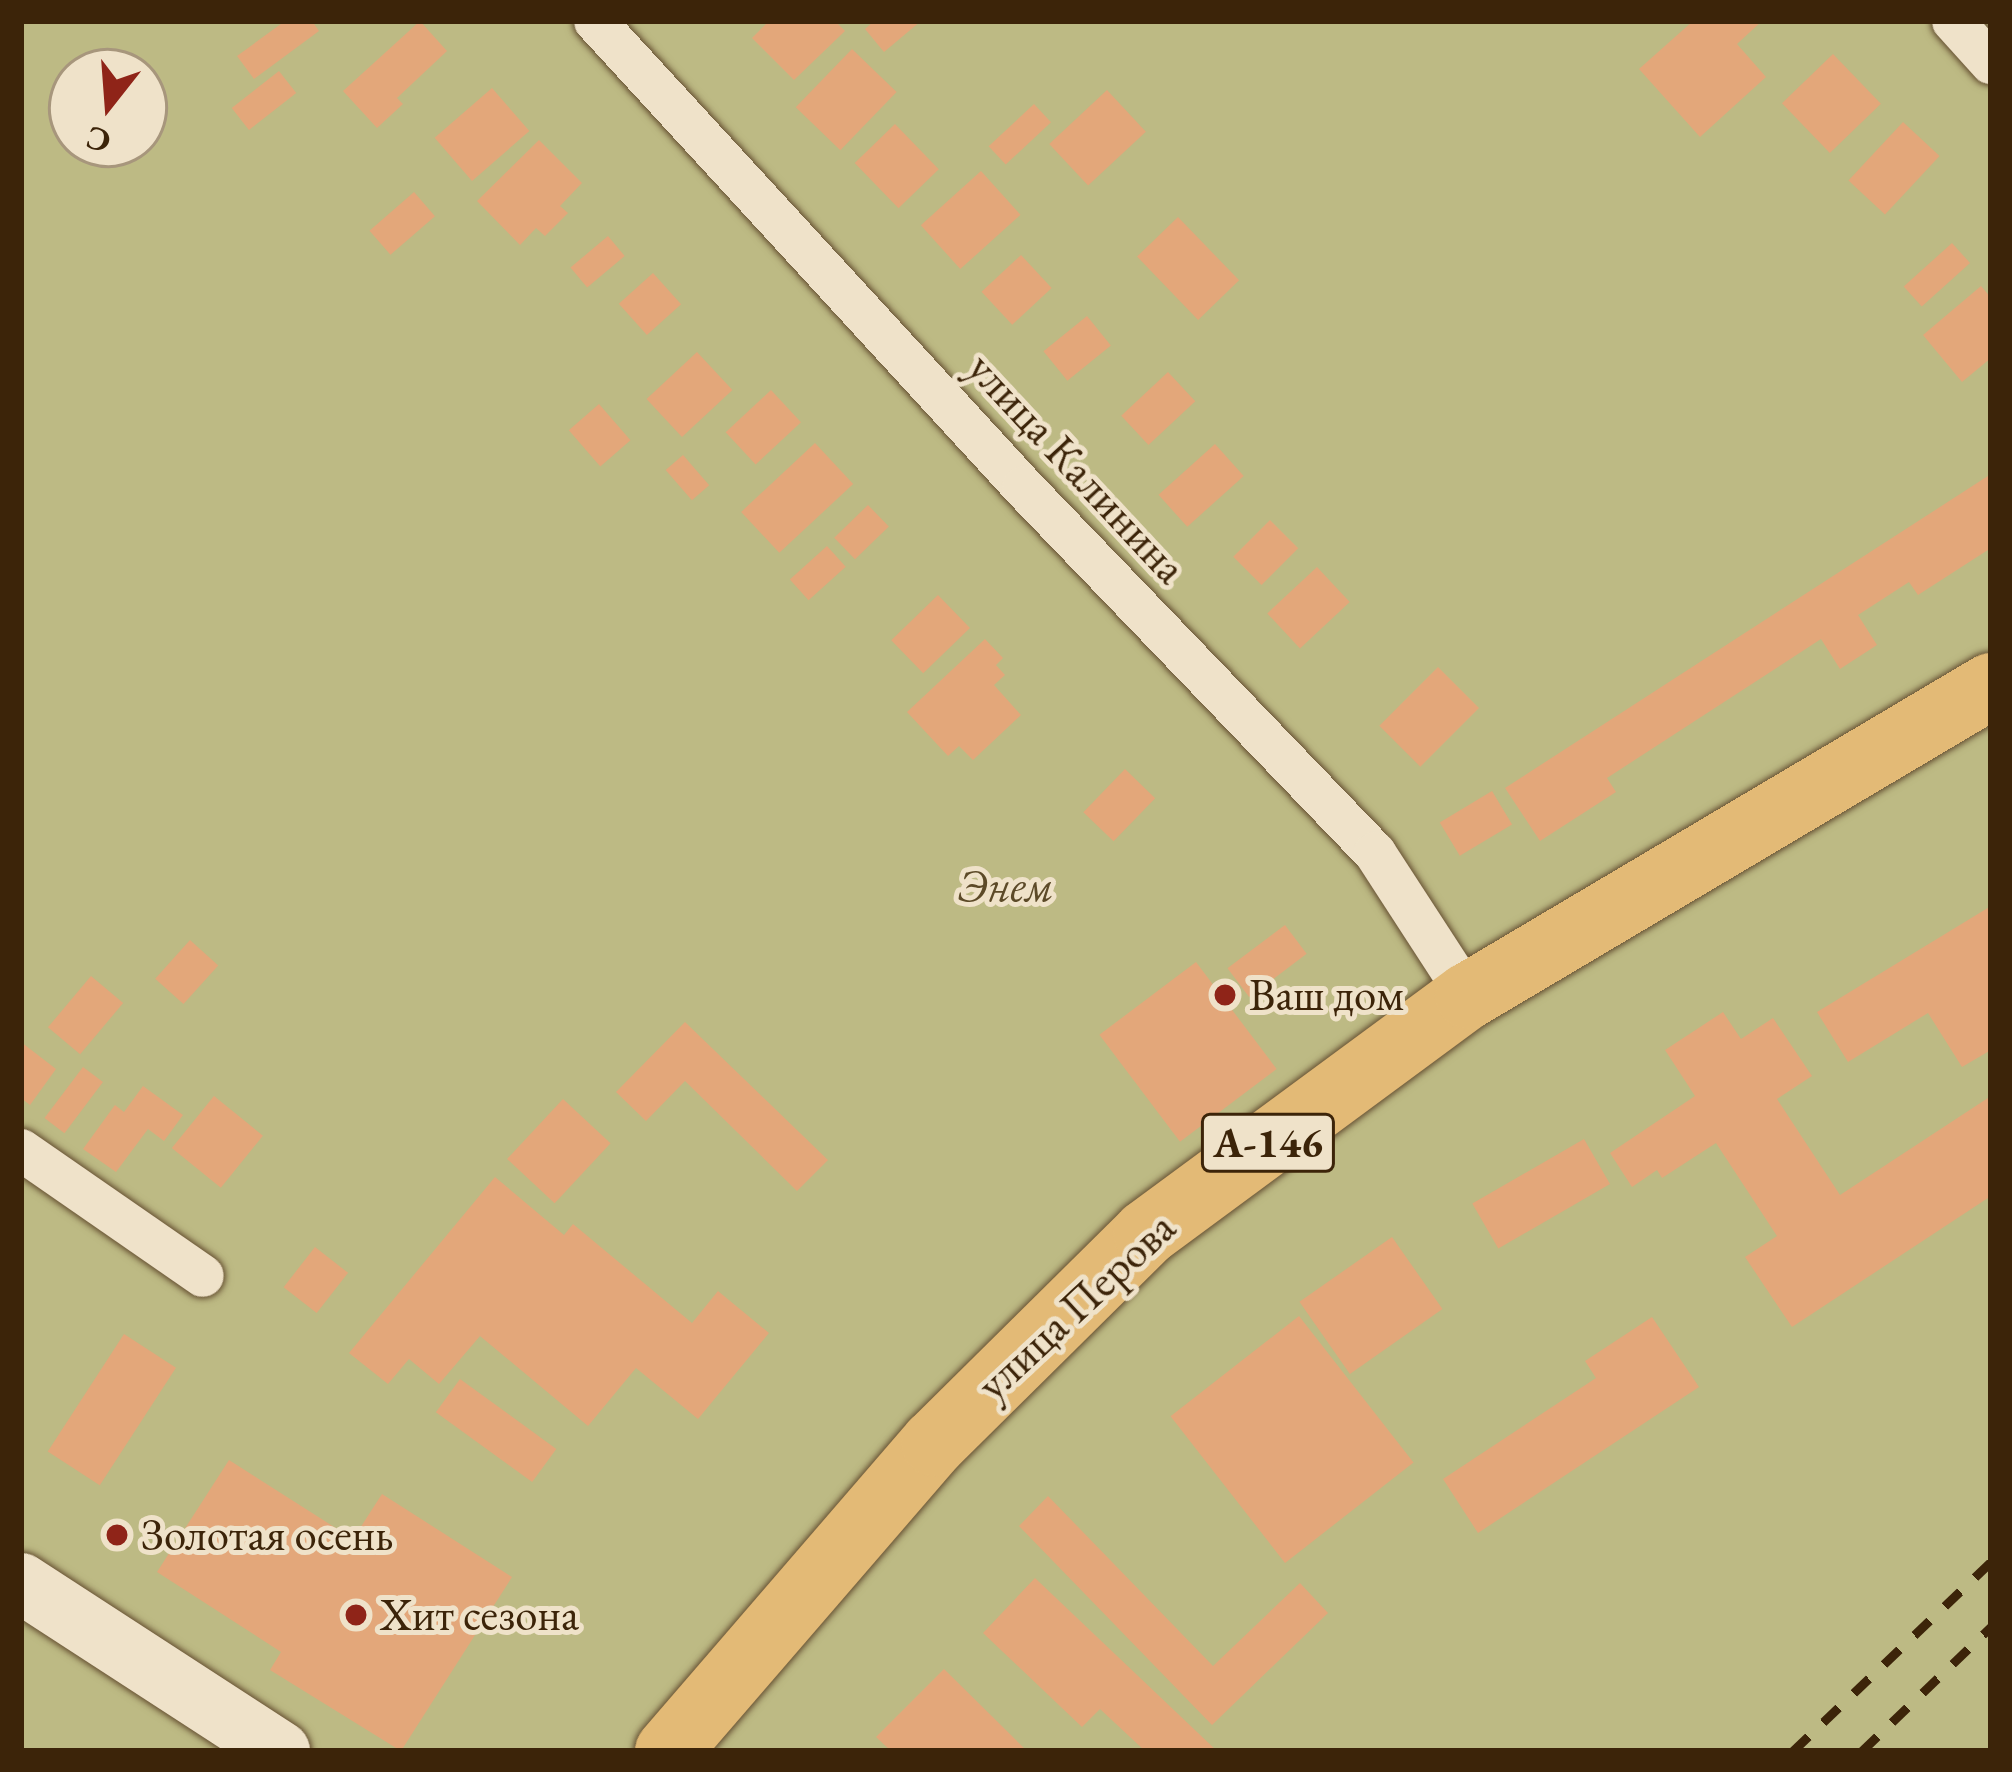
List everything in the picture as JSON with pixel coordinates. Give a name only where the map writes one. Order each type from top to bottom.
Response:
[{"type":"highway","name":"улица Перова","points":[[668,1751],[934,1442],[1146,1233],[1468,996],[1991,686]]},
{"type":"main road","points":[[21,1583],[280,1751]]},
{"type":"street","name":"улица Калинина","points":[[595,21],[1023,487],[1375,853],[1468,996]]},
{"type":"street","points":[[1953,21],[1991,63]]},
{"type":"street","points":[[21,1150],[203,1276]]},
{"type":"green space","name":"Энем","points":[[21,21],[1991,21],[1991,1751],[21,1751]]},
{"type":"building","points":[[285,21],[312,21],[319,31],[254,79],[237,56]]},
{"type":"building","points":[[420,21],[447,51],[397,98],[403,104],[377,128],[343,91]]},
{"type":"building","points":[[769,21],[835,21],[845,31],[794,80],[752,38]]},
{"type":"building","points":[[874,21],[921,21],[884,52],[865,29]]},
{"type":"building","points":[[1693,21],[1762,21],[1737,44],[1766,77],[1700,137],[1639,69]]},
{"type":"building","points":[[852,49],[897,92],[840,150],[796,107]]},
{"type":"building","points":[[1833,54],[1881,104],[1830,153],[1782,103]]},
{"type":"building","points":[[279,71],[296,93],[249,130],[232,108]]},
{"type":"building","points":[[492,88],[529,131],[472,181],[435,138]]},
{"type":"building","points":[[1107,90],[1146,132],[1088,186],[1049,144]]},
{"type":"building","points":[[1034,104],[1051,122],[1006,165],[989,146]]},
{"type":"building","points":[[1903,122],[1940,156],[1885,215],[1848,181]]},
{"type":"building","points":[[895,124],[939,169],[898,208],[855,163]]},
{"type":"building","points":[[539,140],[582,183],[560,206],[568,213],[545,236],[536,228],[520,245],[477,201]]},
{"type":"building","points":[[981,171],[1020,215],[960,269],[921,225]]},
{"type":"building","points":[[414,192],[435,216],[390,255],[369,231]]},
{"type":"building","points":[[1178,217],[1239,280],[1198,320],[1137,257]]},
{"type":"building","points":[[608,236],[625,256],[587,287],[570,267]]},
{"type":"building","points":[[1952,243],[1970,263],[1922,307],[1904,286]]},
{"type":"building","points":[[1021,255],[1052,288],[1012,325],[982,292]]},
{"type":"building","points":[[653,273],[681,304],[647,335],[619,304]]},
{"type":"building","points":[[1981,286],[1991,298],[1991,358],[1962,382],[1923,335]]},
{"type":"building","points":[[1087,316],[1111,346],[1067,381],[1043,351]]},
{"type":"building","points":[[697,352],[732,390],[682,437],[647,399]]},
{"type":"building","points":[[1168,372],[1195,401],[1148,445],[1121,416]]},
{"type":"building","points":[[771,390],[801,422],[756,464],[726,432]]},
{"type":"building","points":[[599,404],[630,440],[600,466],[569,430]]},
{"type":"building","points":[[815,443],[853,484],[779,553],[741,512]]},
{"type":"building","points":[[1215,444],[1244,476],[1187,527],[1159,495]]},
{"type":"building","points":[[683,455],[709,485],[692,500],[666,470]]},
{"type":"building","points":[[1991,474],[1991,548],[1918,595],[1909,582],[1858,615],[1877,645],[1840,669],[1821,639],[1607,778],[1616,792],[1540,841],[1505,788]]},
{"type":"building","points":[[868,505],[889,527],[855,559],[834,538]]},
{"type":"building","points":[[1270,520],[1298,548],[1262,585],[1233,557]]},
{"type":"building","points":[[827,546],[846,567],[809,600],[790,579]]},
{"type":"building","points":[[1317,567],[1350,602],[1300,648],[1267,613]]},
{"type":"building","points":[[938,595],[970,628],[923,673],[891,640]]},
{"type":"building","points":[[985,639],[1003,658],[996,665],[1005,675],[994,685],[1021,715],[973,760],[959,746],[948,756],[907,712]]},
{"type":"building","points":[[1438,667],[1479,708],[1420,767],[1379,726]]},
{"type":"building","points":[[1125,769],[1155,798],[1114,841],[1083,812]]},
{"type":"building","points":[[1492,791],[1512,824],[1460,856],[1440,822]]},
{"type":"building","points":[[1991,906],[1991,1050],[1962,1067],[1928,1013],[1848,1062],[1817,1012]]},
{"type":"building","points":[[1285,925],[1307,954],[1249,997],[1227,968]]},
{"type":"building","points":[[190,940],[218,965],[183,1004],[155,979]]},
{"type":"building","points":[[1196,962],[1277,1069],[1180,1142],[1099,1035]]},
{"type":"building","points":[[91,976],[123,1003],[80,1054],[48,1027]]},
{"type":"building","points":[[1723,1012],[1741,1039],[1773,1018],[1812,1076],[1777,1099],[1840,1195],[1991,1096],[1991,1196],[1792,1327],[1745,1257],[1777,1236],[1716,1143],[1662,1178],[1657,1170],[1632,1187],[1610,1153],[1695,1096],[1665,1050]]},
{"type":"building","points":[[685,1022],[828,1160],[797,1191],[685,1081],[646,1121],[616,1092]]},
{"type":"building","points":[[21,1042],[56,1069],[30,1105],[21,1098]]},
{"type":"building","points":[[83,1067],[103,1082],[64,1133],[44,1118]]},
{"type":"building","points":[[143,1086],[183,1115],[164,1141],[148,1129],[116,1172],[83,1149],[115,1105],[124,1112]]},
{"type":"building","points":[[214,1096],[263,1136],[221,1188],[172,1148]]},
{"type":"building","points":[[563,1099],[611,1143],[555,1203],[507,1159]]},
{"type":"building","points":[[1584,1139],[1610,1184],[1498,1249],[1472,1204]]},
{"type":"building","points":[[495,1177],[564,1235],[573,1224],[692,1323],[718,1291],[769,1333],[698,1419],[636,1368],[588,1426],[480,1336],[439,1384],[409,1359],[388,1384],[349,1353]]},
{"type":"building","points":[[1392,1237],[1442,1309],[1350,1374],[1299,1302]]},
{"type":"building","points":[[315,1247],[348,1273],[317,1313],[284,1287]]},
{"type":"building","points":[[1299,1316],[1414,1463],[1285,1563],[1171,1416]]},
{"type":"building","points":[[1652,1317],[1699,1387],[1478,1533],[1443,1479],[1596,1378],[1585,1361]]},
{"type":"building","points":[[124,1334],[176,1368],[100,1485],[48,1451]]},
{"type":"building","points":[[460,1379],[556,1449],[532,1482],[436,1412]]},
{"type":"building","name":"Хит сезона","points":[[229,1460],[353,1539],[382,1494],[512,1577],[401,1751],[270,1670],[281,1652],[157,1572]]},
{"type":"building","points":[[1048,1496],[1213,1666],[1300,1583],[1328,1613],[1212,1725],[1019,1526]]},
{"type":"building","points":[[1035,1578],[1217,1751],[1145,1751],[1100,1709],[1082,1727],[983,1633]]},
{"type":"building","points":[[944,1669],[1027,1751],[891,1751],[876,1737]]},
{"type":"railway","points":[[1793,1751],[1991,1562]]},
{"type":"railway","points":[[1862,1751],[1991,1627]]},
{"type":"place","name":"Ваш дом","points":[[1225,995]]},
{"type":"place","name":"Золотая осень","points":[[117,1535]]},
{"type":"place","name":"Хит сезона","points":[[356,1615]]}]
